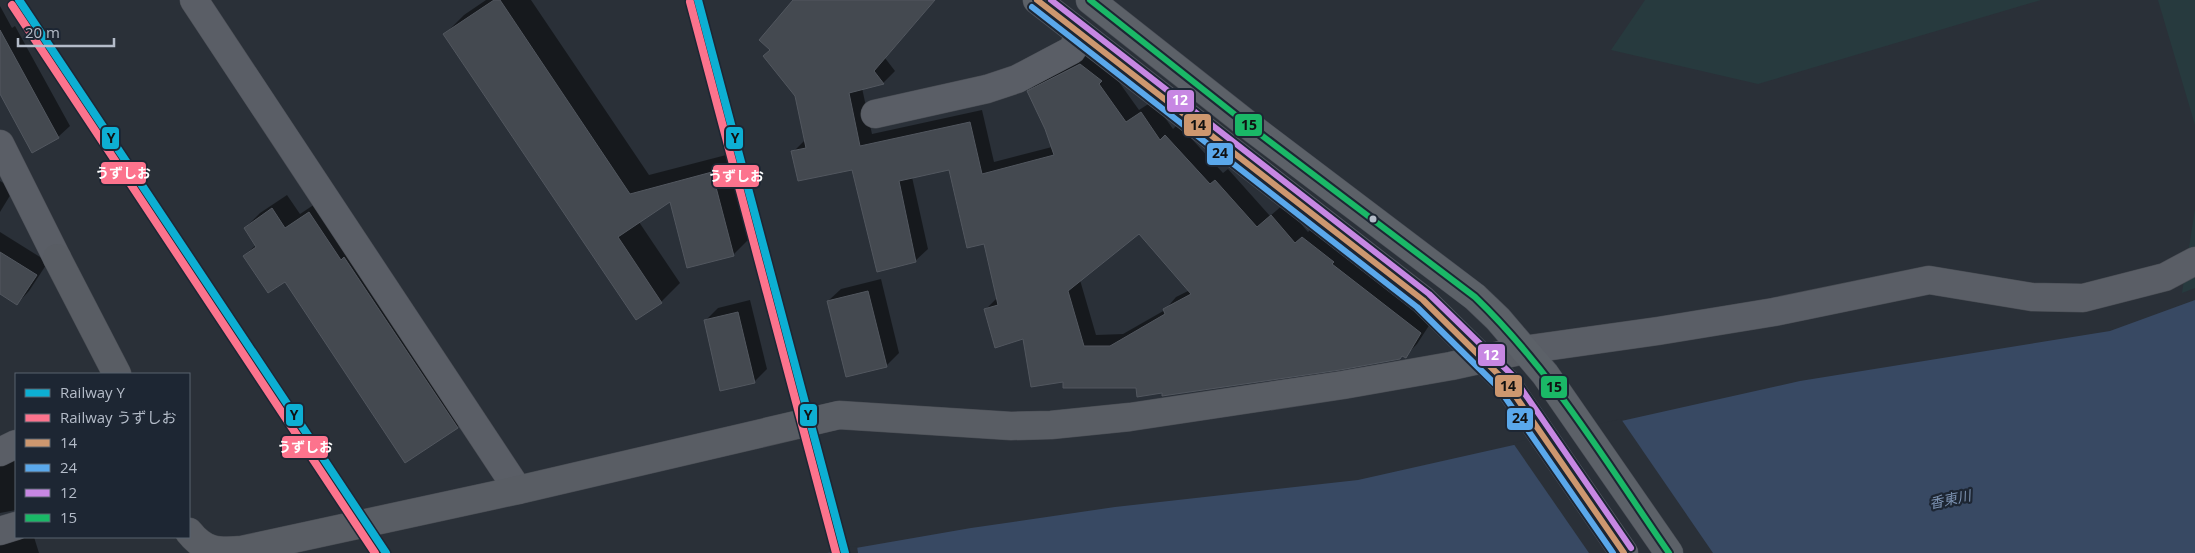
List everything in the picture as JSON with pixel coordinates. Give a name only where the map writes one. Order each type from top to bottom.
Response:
[{"type":"main road","points":[[1037,0],[1423,300],[1505,381],[1624,553]]},
{"type":"main road","points":[[1090,0],[1268,140],[1475,297],[1498,319],[1545,374],[1669,553]]},
{"type":"street","points":[[194,0],[518,490]]},
{"type":"street","points":[[875,114],[987,89],[1017,78],[1072,50],[1080,34]]},
{"type":"street","points":[[0,144],[116,373]]},
{"type":"street","points":[[190,533],[206,549],[224,552],[242,550],[518,490],[839,414],[1011,426],[1051,425],[1130,417],[1343,384],[1524,350],[1774,312],[1929,280],[2032,297],[2083,298],[2165,277],[2195,261]]},
{"type":"street","points":[[0,452],[15,444]]},
{"type":"street","points":[[0,531],[15,526]]},
{"type":"green space","points":[[1645,0],[2041,0],[1758,84],[1611,50]]},
{"type":"green space","points":[[2158,0],[2195,0],[2195,125]]},
{"type":"green space","points":[[2195,209],[2195,288],[2182,293]]},
{"type":"water","name":"香東川","points":[[2195,300],[2195,553],[827,553],[971,528],[1115,507],[1358,480],[1800,381],[2110,331]]},
{"type":"pier","points":[[1621,419],[1713,553],[1589,553],[1513,443]]},
{"type":"pier","points":[[857,546],[858,553],[836,553],[835,549]]},
{"type":"building","points":[[494,0],[500,0],[630,194],[712,172],[734,256],[687,268],[670,202],[618,237],[662,303],[636,320],[443,34]]},
{"type":"building","points":[[793,0],[935,0],[874,71],[884,84],[849,93],[860,146],[970,122],[982,174],[1054,155],[1045,129],[1027,91],[1080,64],[1102,81],[1099,84],[1126,122],[1141,112],[1160,140],[1165,135],[1210,184],[1215,180],[1257,227],[1271,215],[1295,243],[1302,237],[1334,262],[1332,264],[1421,333],[1406,358],[1402,356],[1400,359],[1340,370],[1162,396],[1162,393],[1137,397],[1136,388],[1063,388],[1063,382],[1031,387],[1023,339],[995,348],[984,309],[998,305],[984,244],[967,248],[949,170],[899,181],[916,262],[877,272],[852,170],[798,181],[791,151],[806,148],[795,96],[763,56],[770,50],[759,40]],"holes":[[[1139,234],[1191,294],[1163,309],[1165,314],[1110,346],[1084,346],[1068,291]]]},
{"type":"building","points":[[0,30],[59,138],[32,153],[0,94]]},
{"type":"building","points":[[272,208],[285,228],[309,212],[341,260],[344,257],[458,428],[405,463],[285,282],[268,293],[243,256],[256,247],[244,228]]},
{"type":"building","points":[[0,252],[37,275],[17,305],[0,294]]},
{"type":"building","points":[[868,291],[887,367],[846,377],[827,301]]},
{"type":"building","points":[[738,312],[755,383],[720,391],[704,320]]},
{"type":"rail line","name":"Y","points":[[19,0],[386,553]]},
{"type":"rail line","name":"Y","points":[[698,0],[845,553]]},
{"type":"rail line","name":"うずしお","points":[[690,2],[836,553]]},
{"type":"rail line","name":"うずしお","points":[[12,5],[375,553]]},
{"type":"transit line","name":"14","points":[[1037,0],[1423,300],[1505,381],[1624,553]]},
{"type":"transit line","name":"12","points":[[1051,0],[1429,294],[1512,375],[1631,548]]},
{"type":"transit line","name":"15","points":[[1090,0],[1252,128],[1475,297],[1503,326],[1554,387],[1669,553]]},
{"type":"transit line","name":"24","points":[[1032,7],[1417,307],[1498,387],[1613,553]]}]
